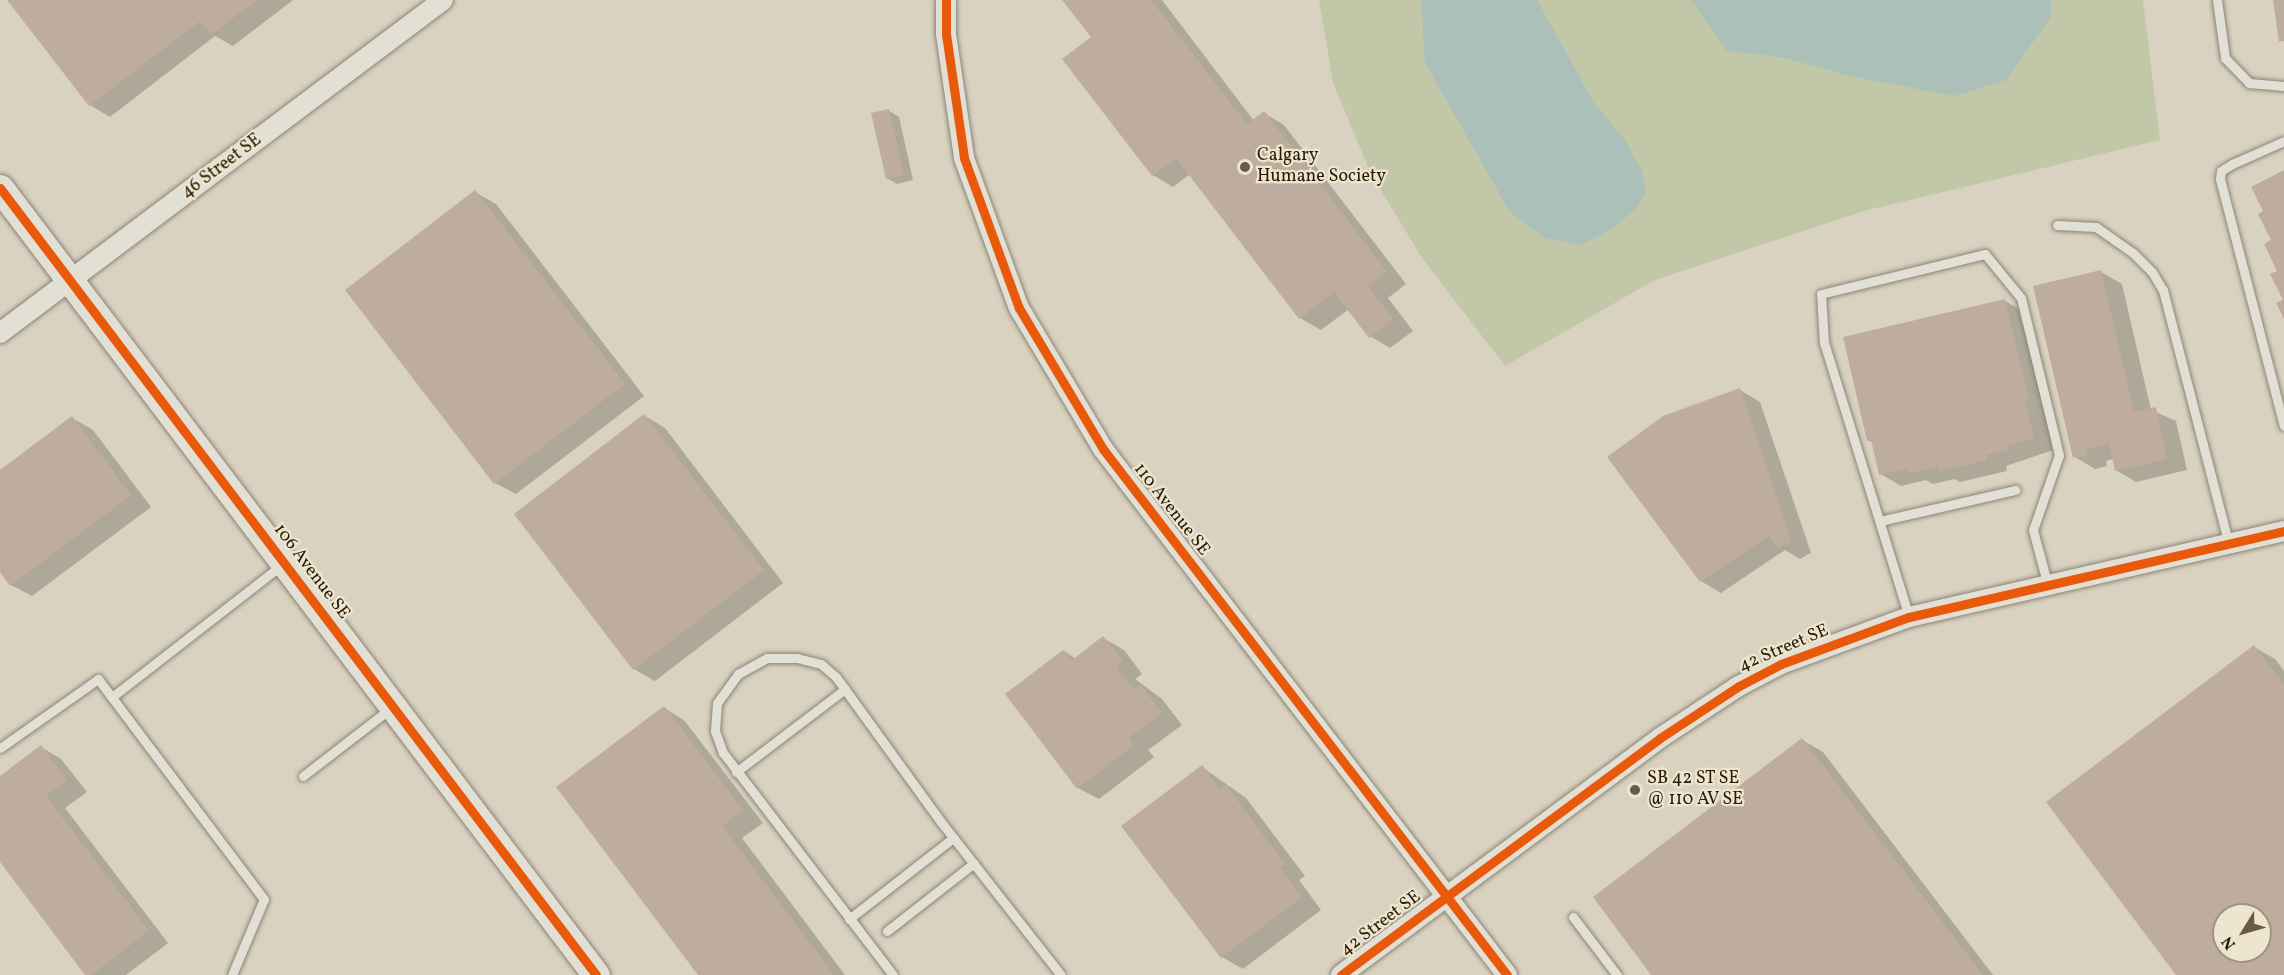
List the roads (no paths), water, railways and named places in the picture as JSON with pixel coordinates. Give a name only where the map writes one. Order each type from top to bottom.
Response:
[{"type":"street","name":"46 Street SE","points":[[0,333],[443,0]]},
{"type":"street","name":"110 Avenue SE","points":[[946,0],[946,34],[964,158],[1019,308],[1103,449],[1507,975]]},
{"type":"street","name":"106 Avenue SE","points":[[0,188],[596,975]]},
{"type":"street","name":"42 Street SE","points":[[1341,975],[1660,738],[1739,686],[1781,664],[1909,617],[2284,531]]},
{"type":"lane","points":[[2217,0],[2225,58],[2249,83],[2284,86]]},
{"type":"lane","points":[[2284,141],[2232,164],[2221,171],[2220,179],[2284,426]]},
{"type":"lane","points":[[2056,225],[2096,227],[2133,253],[2152,272],[2163,290],[2229,545]]},
{"type":"lane","points":[[1909,617],[1824,343],[1821,294],[1985,254],[2021,298],[2059,455],[2032,530],[2048,586]]},
{"type":"lane","points":[[1880,521],[2014,489]]},
{"type":"lane","points":[[112,697],[284,564]]},
{"type":"lane","points":[[893,975],[736,772],[715,731],[717,703],[738,674],[767,658],[797,658],[821,664],[845,689],[953,838],[1061,975]]},
{"type":"lane","points":[[0,748],[98,679],[264,899],[232,975]]},
{"type":"lane","points":[[736,772],[845,689]]},
{"type":"lane","points":[[303,776],[393,707]]},
{"type":"lane","points":[[849,919],[953,838]]},
{"type":"lane","points":[[887,931],[974,863]]},
{"type":"lane","points":[[1573,917],[1617,975]]},
{"type":"water","points":[[1421,0],[1537,0],[1594,103],[1625,140],[1642,171],[1646,191],[1637,208],[1613,228],[1581,245],[1545,238],[1510,212],[1425,63]]},
{"type":"water","points":[[1691,0],[2051,0],[2051,17],[2006,80],[1954,96],[1850,76],[1781,57],[1727,51]]},
{"type":"place","name":"Calgary Humane Society","points":[[1245,167]]},
{"type":"place","name":"SB 42 ST SE @ 110 AV SE","points":[[1635,790]]}]
